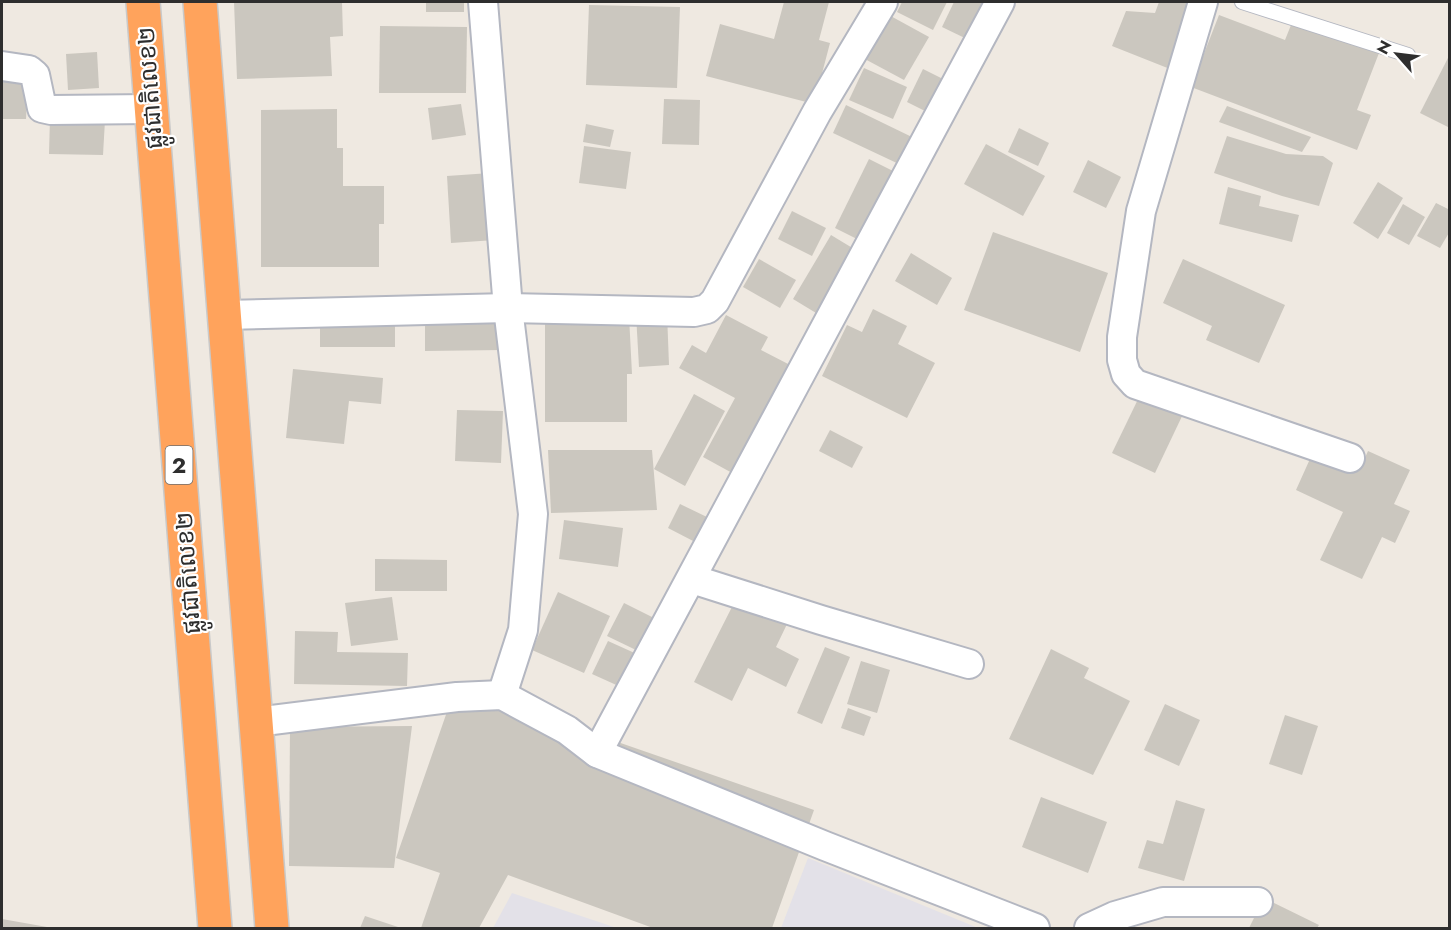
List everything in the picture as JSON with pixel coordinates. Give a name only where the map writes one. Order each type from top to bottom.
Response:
[{"type":"highway","name":"ផ្លូវជាតិលេខ២","points":[[143,2],[216,928]]},
{"type":"highway","points":[[201,2],[272,928]]},
{"type":"street","points":[[483,2],[508,308],[532,514],[523,630],[502,696]]},
{"type":"street","points":[[224,315],[508,308],[694,312],[707,309],[715,301],[817,112],[883,2]]},
{"type":"street","points":[[597,753],[1000,2]]},
{"type":"street","points":[[1203,2],[1141,211],[1122,337],[1122,360],[1126,374],[1136,384],[1350,458]]},
{"type":"street","points":[[2,66],[29,70],[35,75],[42,108],[51,110],[151,109]]},
{"type":"street","points":[[692,579],[969,664]]},
{"type":"street","points":[[256,722],[457,697],[502,696],[567,730],[597,753],[814,842],[1035,928]]},
{"type":"street","points":[[1089,928],[1115,916],[1162,902],[1258,902]]},
{"type":"lane","points":[[1242,2],[1408,55]]},
{"type":"shaded area","points":[[808,858],[978,928],[781,928]]},
{"type":"shaded area","points":[[512,893],[617,928],[493,928]]},
{"type":"building","points":[[234,2],[342,2],[343,36],[330,37],[332,76],[237,79]]},
{"type":"building","points":[[426,2],[464,2],[464,12],[426,12]]},
{"type":"building","points":[[784,2],[829,2],[819,40],[830,43],[814,104],[706,76],[720,24],[774,39]]},
{"type":"building","points":[[902,2],[947,2],[933,30],[897,12]]},
{"type":"building","points":[[954,2],[992,2],[973,42],[942,27]]},
{"type":"building","points":[[1159,2],[1187,2],[1195,5],[1170,69],[1112,46],[1126,11],[1155,13]]},
{"type":"building","points":[[589,5],[680,7],[677,88],[586,85]]},
{"type":"building","points":[[887,14],[929,37],[904,80],[863,58]]},
{"type":"building","points":[[1219,15],[1285,40],[1293,20],[1379,53],[1357,110],[1371,115],[1357,150],[1191,87]]},
{"type":"building","points":[[380,26],[467,27],[466,93],[379,93]]},
{"type":"building","points":[[97,52],[99,88],[68,90],[66,54]]},
{"type":"building","points":[[1450,54],[1450,128],[1420,113]]},
{"type":"building","points":[[864,68],[907,87],[893,119],[849,100]]},
{"type":"building","points":[[923,69],[947,81],[931,114],[907,102]]},
{"type":"building","points":[[2,77],[28,78],[26,119],[2,119]]},
{"type":"building","points":[[664,99],[700,100],[699,145],[662,144]]},
{"type":"building","points":[[461,104],[466,135],[432,140],[428,108]]},
{"type":"building","points":[[846,105],[914,138],[901,165],[833,133]]},
{"type":"building","points":[[1227,106],[1311,137],[1302,152],[1219,122]]},
{"type":"building","points":[[337,109],[337,148],[343,148],[343,186],[384,186],[384,224],[379,224],[379,267],[261,267],[261,110]]},
{"type":"building","points":[[50,118],[105,120],[103,155],[49,154]]},
{"type":"building","points":[[586,124],[614,130],[610,147],[583,142]]},
{"type":"building","points":[[1019,128],[1049,143],[1038,166],[1008,152]]},
{"type":"building","points":[[1227,136],[1286,154],[1323,156],[1333,163],[1319,206],[1214,173]]},
{"type":"building","points":[[986,144],[1045,176],[1023,216],[964,184]]},
{"type":"building","points":[[584,146],[631,152],[626,189],[579,183]]},
{"type":"building","points":[[869,159],[897,173],[863,242],[835,228]]},
{"type":"building","points":[[1088,160],[1121,177],[1106,208],[1073,192]]},
{"type":"building","points":[[490,173],[495,240],[451,243],[447,176]]},
{"type":"building","points":[[1378,182],[1403,198],[1378,239],[1353,223]]},
{"type":"building","points":[[1228,187],[1261,196],[1259,206],[1299,215],[1292,242],[1219,224]]},
{"type":"building","points":[[1436,203],[1450,210],[1450,231],[1440,248],[1417,236]]},
{"type":"building","points":[[1403,204],[1425,217],[1409,245],[1387,233]]},
{"type":"building","points":[[792,211],[826,228],[812,256],[778,239]]},
{"type":"building","points":[[993,232],[1108,273],[1080,352],[964,310]]},
{"type":"building","points":[[831,235],[859,252],[821,316],[793,299]]},
{"type":"building","points":[[911,253],[952,278],[937,305],[895,281]]},
{"type":"building","points":[[759,259],[796,280],[780,308],[743,287]]},
{"type":"building","points":[[1183,259],[1285,305],[1259,363],[1206,340],[1212,326],[1163,303]]},
{"type":"building","points":[[873,309],[907,326],[898,344],[935,363],[907,418],[822,376],[847,325],[862,332]]},
{"type":"building","points":[[667,313],[669,365],[639,367],[636,314]]},
{"type":"building","points":[[726,315],[768,337],[761,350],[792,366],[734,474],[703,457],[735,398],[679,368],[692,345],[706,353]]},
{"type":"building","points":[[545,316],[629,316],[632,374],[627,374],[627,422],[545,422]]},
{"type":"building","points":[[501,317],[502,350],[425,351],[425,319]]},
{"type":"building","points":[[320,320],[395,320],[395,347],[320,347]]},
{"type":"building","points":[[293,369],[383,378],[381,404],[349,401],[344,444],[286,438]]},
{"type":"building","points":[[1142,391],[1184,412],[1155,473],[1112,453]]},
{"type":"building","points":[[694,394],[725,411],[685,486],[654,469]]},
{"type":"building","points":[[457,410],[503,411],[501,463],[455,461]]},
{"type":"building","points":[[830,430],[863,447],[852,468],[819,451]]},
{"type":"building","points":[[548,450],[652,450],[657,510],[551,513]]},
{"type":"building","points":[[1314,450],[1359,471],[1368,451],[1410,470],[1394,504],[1410,511],[1395,543],[1382,537],[1362,579],[1320,560],[1343,512],[1296,490]]},
{"type":"building","points":[[680,504],[709,518],[697,543],[668,528]]},
{"type":"building","points":[[564,520],[623,528],[618,567],[559,559]]},
{"type":"building","points":[[375,559],[447,560],[447,591],[375,591]]},
{"type":"building","points":[[558,592],[610,616],[584,673],[532,650]]},
{"type":"building","points":[[392,597],[398,640],[351,646],[345,603]]},
{"type":"building","points":[[737,597],[788,622],[776,647],[799,659],[786,687],[748,668],[732,701],[694,682]]},
{"type":"building","points":[[624,603],[654,618],[638,651],[607,636]]},
{"type":"building","points":[[295,631],[338,632],[337,652],[408,653],[407,686],[294,684]]},
{"type":"building","points":[[608,641],[639,655],[623,688],[592,674]]},
{"type":"building","points":[[825,647],[850,657],[822,724],[797,713]]},
{"type":"building","points":[[1051,649],[1089,668],[1084,678],[1130,701],[1093,775],[1009,739]]},
{"type":"building","points":[[861,661],[890,670],[877,713],[847,704]]},
{"type":"building","points":[[456,686],[814,810],[772,928],[653,928],[508,875],[479,928],[421,928],[440,873],[396,858]]},
{"type":"building","points":[[1165,704],[1200,720],[1179,766],[1144,750]]},
{"type":"building","points":[[848,708],[871,717],[864,736],[841,728]]},
{"type":"building","points":[[1285,715],[1318,726],[1302,775],[1269,764]]},
{"type":"building","points":[[412,726],[394,868],[289,866],[290,727]]},
{"type":"building","points":[[1041,797],[1107,822],[1088,873],[1022,847]]},
{"type":"building","points":[[1176,800],[1205,809],[1184,881],[1138,868],[1147,840],[1163,844]]},
{"type":"building","points":[[1264,898],[1319,925],[1317,928],[1249,928]]},
{"type":"building","points":[[365,916],[401,928],[360,928]]},
{"type":"building","points":[[2,919],[47,927],[2,928]]}]
